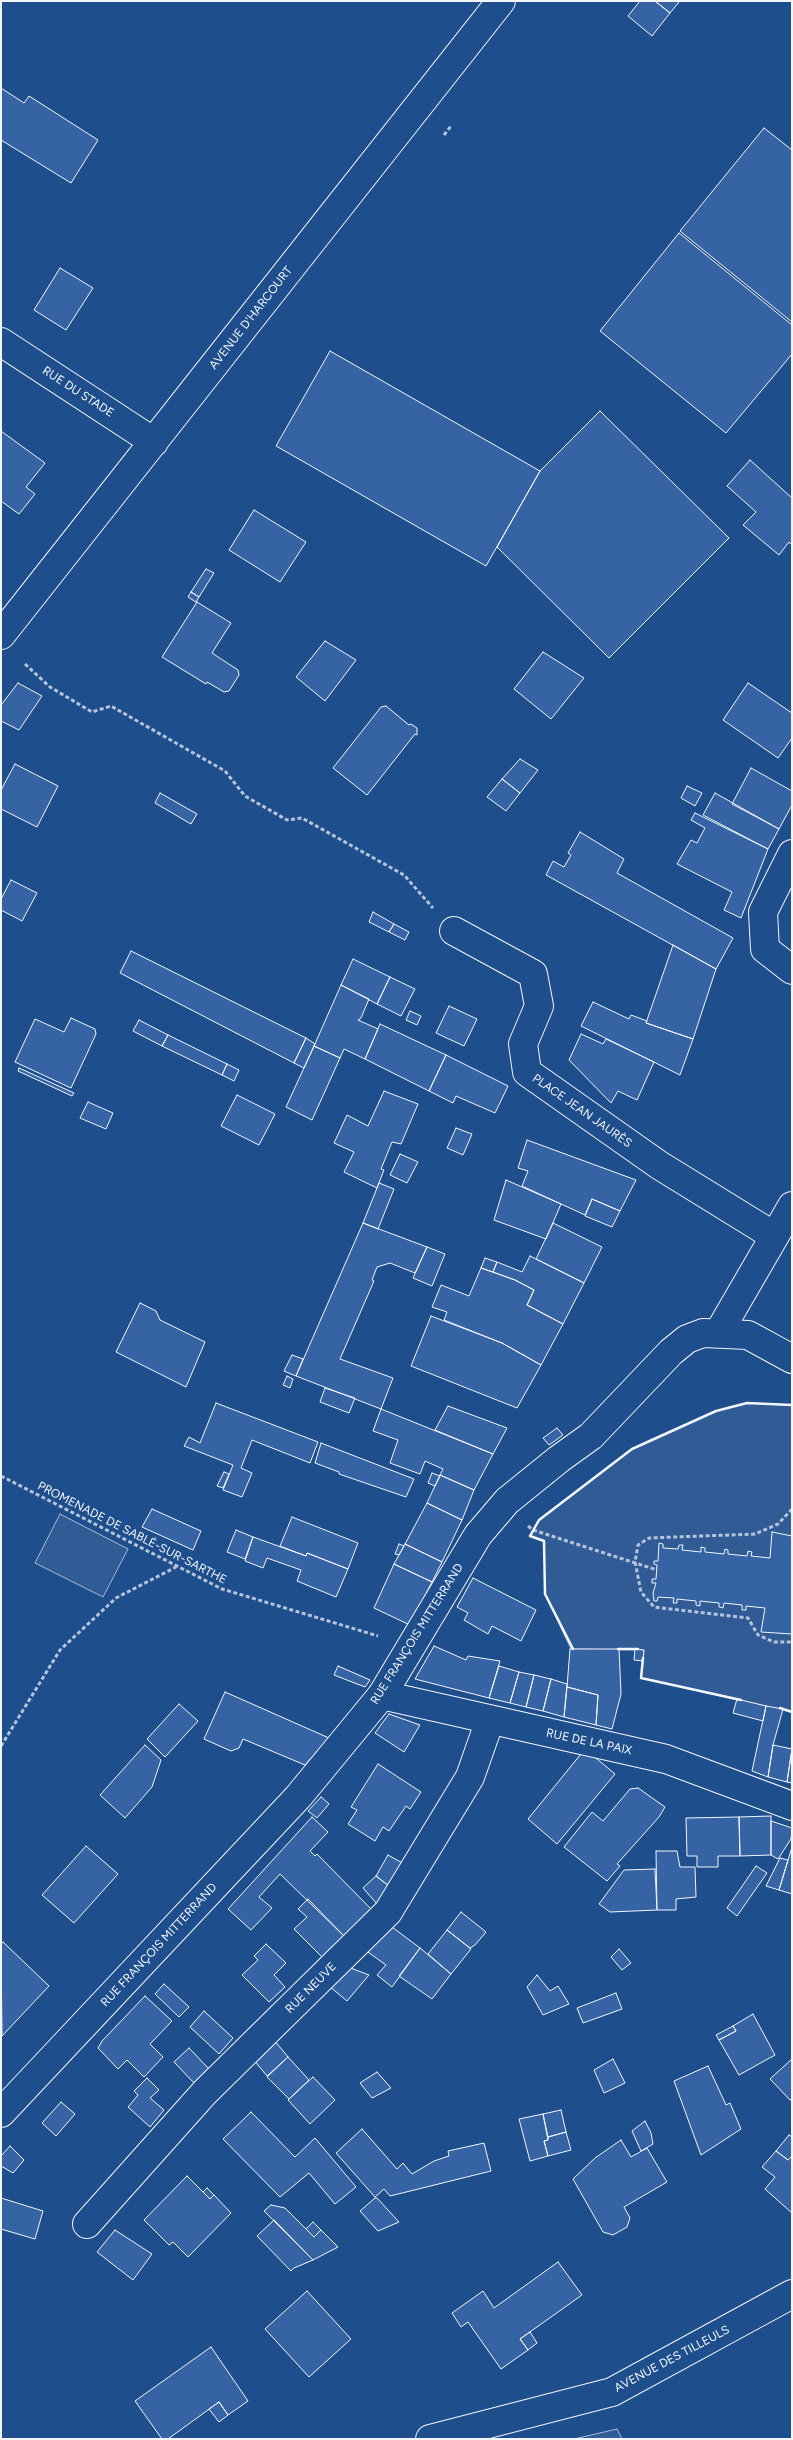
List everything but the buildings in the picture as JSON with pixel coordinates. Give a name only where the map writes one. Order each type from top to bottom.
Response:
[{"type":"street","name":"AVENUE D'HARCOURT","points":[[1,635],[501,1]]},
{"type":"street","name":"RUE DU STADE","points":[[1,342],[154,442]]},
{"type":"street","points":[[792,854],[763,912],[765,949],[792,970]]},
{"type":"street","name":"PLACE JEAN JAURÈS","points":[[454,931],[533,974],[539,1006],[524,1044],[527,1072],[659,1165],[774,1236]]},
{"type":"street","points":[[719,1332],[792,1206]]},
{"type":"street","name":"RUE FRANÇOIS MITTERRAND","points":[[1,2113],[298,1797],[382,1694],[478,1535],[507,1501],[591,1436],[687,1339],[703,1333],[719,1332],[748,1335],[792,1359]]},
{"type":"street","name":"RUE DE LA PAIX","points":[[382,1694],[666,1759],[792,1806]]},
{"type":"street","name":"RUE NEUVE","points":[[87,2224],[205,2092],[388,1912],[470,1777],[490,1720]]},
{"type":"street","name":"AVENUE DES TILLEULS","points":[[430,2439],[612,2392],[792,2294]]},
{"type":"path","points":[[444,135],[451,126]]},
{"type":"path","points":[[25,664],[50,687],[92,712],[111,706],[225,771],[245,796],[287,820],[302,818],[404,875],[454,931]]},
{"type":"path","name":"PROMENADE DE SABLÉ-SUR-SARTHE","points":[[1,1476],[222,1589],[384,1638]]},
{"type":"path","points":[[792,1510],[778,1524],[755,1534],[649,1538],[638,1545],[635,1562],[641,1592],[654,1607],[748,1618],[758,1635],[774,1642],[792,1642]]},
{"type":"path","points":[[521,1520],[533,1530],[657,1570]]},
{"type":"path","points":[[1,1746],[60,1650],[116,1598],[176,1566]]},
{"type":"shaded area","points":[[747,1403],[792,1405],[792,1712],[641,1678],[644,1650],[571,1649],[545,1594],[544,1541],[530,1536],[539,1520],[632,1449],[716,1411]]},
{"type":"shaded area","points":[[60,1514],[128,1549],[103,1597],[35,1563]]},
{"type":"shaded area","points":[[617,2429],[622,2439],[574,2439]]},
{"type":"wall","points":[[573,1649],[545,1594],[544,1541],[530,1536],[539,1520],[632,1449],[716,1411],[747,1403],[792,1405]]},
{"type":"wall","points":[[618,1649],[638,1649]]},
{"type":"wall","points":[[643,1658],[641,1678],[741,1700]]},
{"type":"wall","points":[[780,1708],[792,1712]]}]
